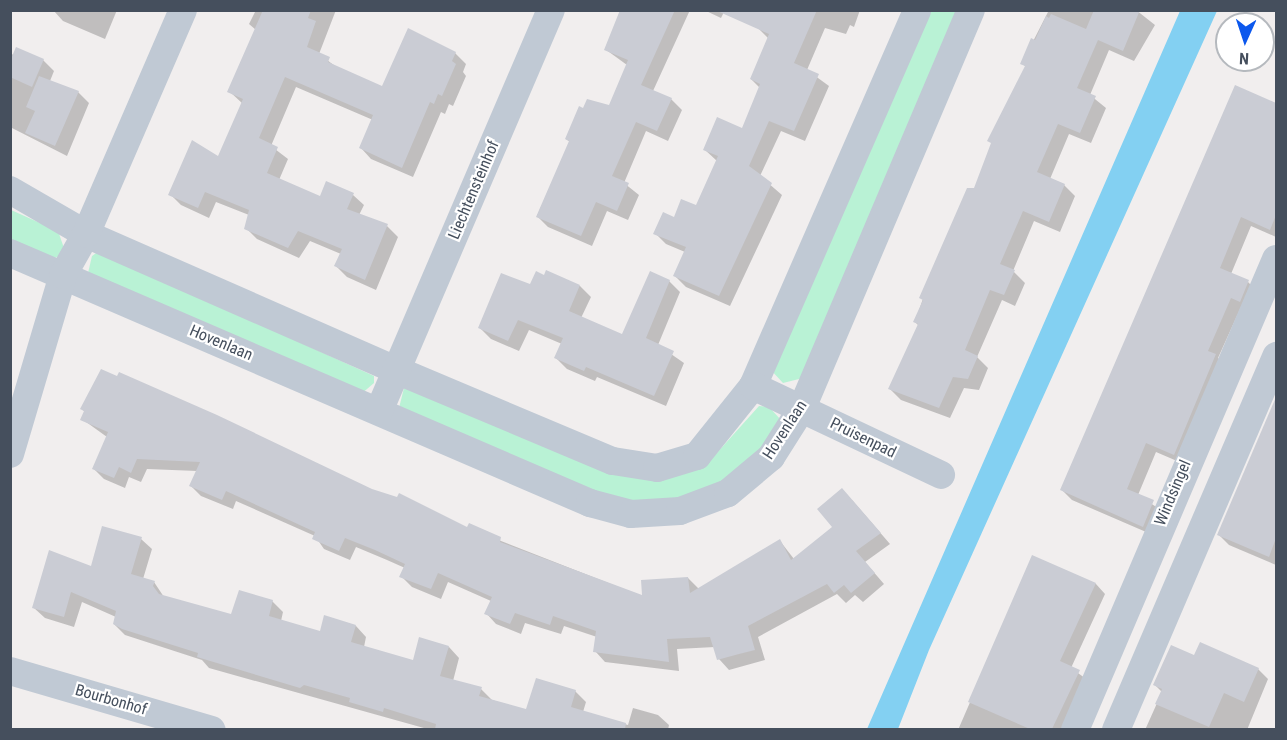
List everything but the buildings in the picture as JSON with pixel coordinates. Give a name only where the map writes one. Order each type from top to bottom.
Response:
[{"type":"street","points":[[10,454],[63,275],[86,234],[183,10]]},
{"type":"street","name":"Liechtensteinhof","points":[[396,370],[551,10]]},
{"type":"street","points":[[10,190],[34,201],[86,234],[396,370],[613,461],[657,468],[697,456],[753,386],[917,10]]},
{"type":"street","name":"Hovenlaan","points":[[10,253],[590,503],[631,514],[680,511],[728,493],[771,457],[802,408],[971,10]]},
{"type":"street","name":"Windsingel","points":[[1075,729],[1276,259]]},
{"type":"street","points":[[1116,729],[1276,356]]},
{"type":"street","points":[[379,411],[396,370]]},
{"type":"street","name":"Pruisenpad","points":[[753,386],[941,475]]},
{"type":"street","name":"Bourbonhof","points":[[10,671],[212,729]]},
{"type":"green space","points":[[926,11],[959,11],[803,378],[783,383],[770,369]]},
{"type":"green space","points":[[11,210],[58,231],[64,248],[60,256],[49,260],[11,245]]},
{"type":"green space","points":[[99,251],[374,376],[374,383],[360,395],[88,273],[92,256]]},
{"type":"green space","points":[[404,388],[582,457],[715,455],[759,406],[769,407],[781,420],[760,457],[698,497],[627,504],[399,408]]},
{"type":"water","points":[[1180,11],[1217,11],[929,650],[898,729],[867,729]]}]
